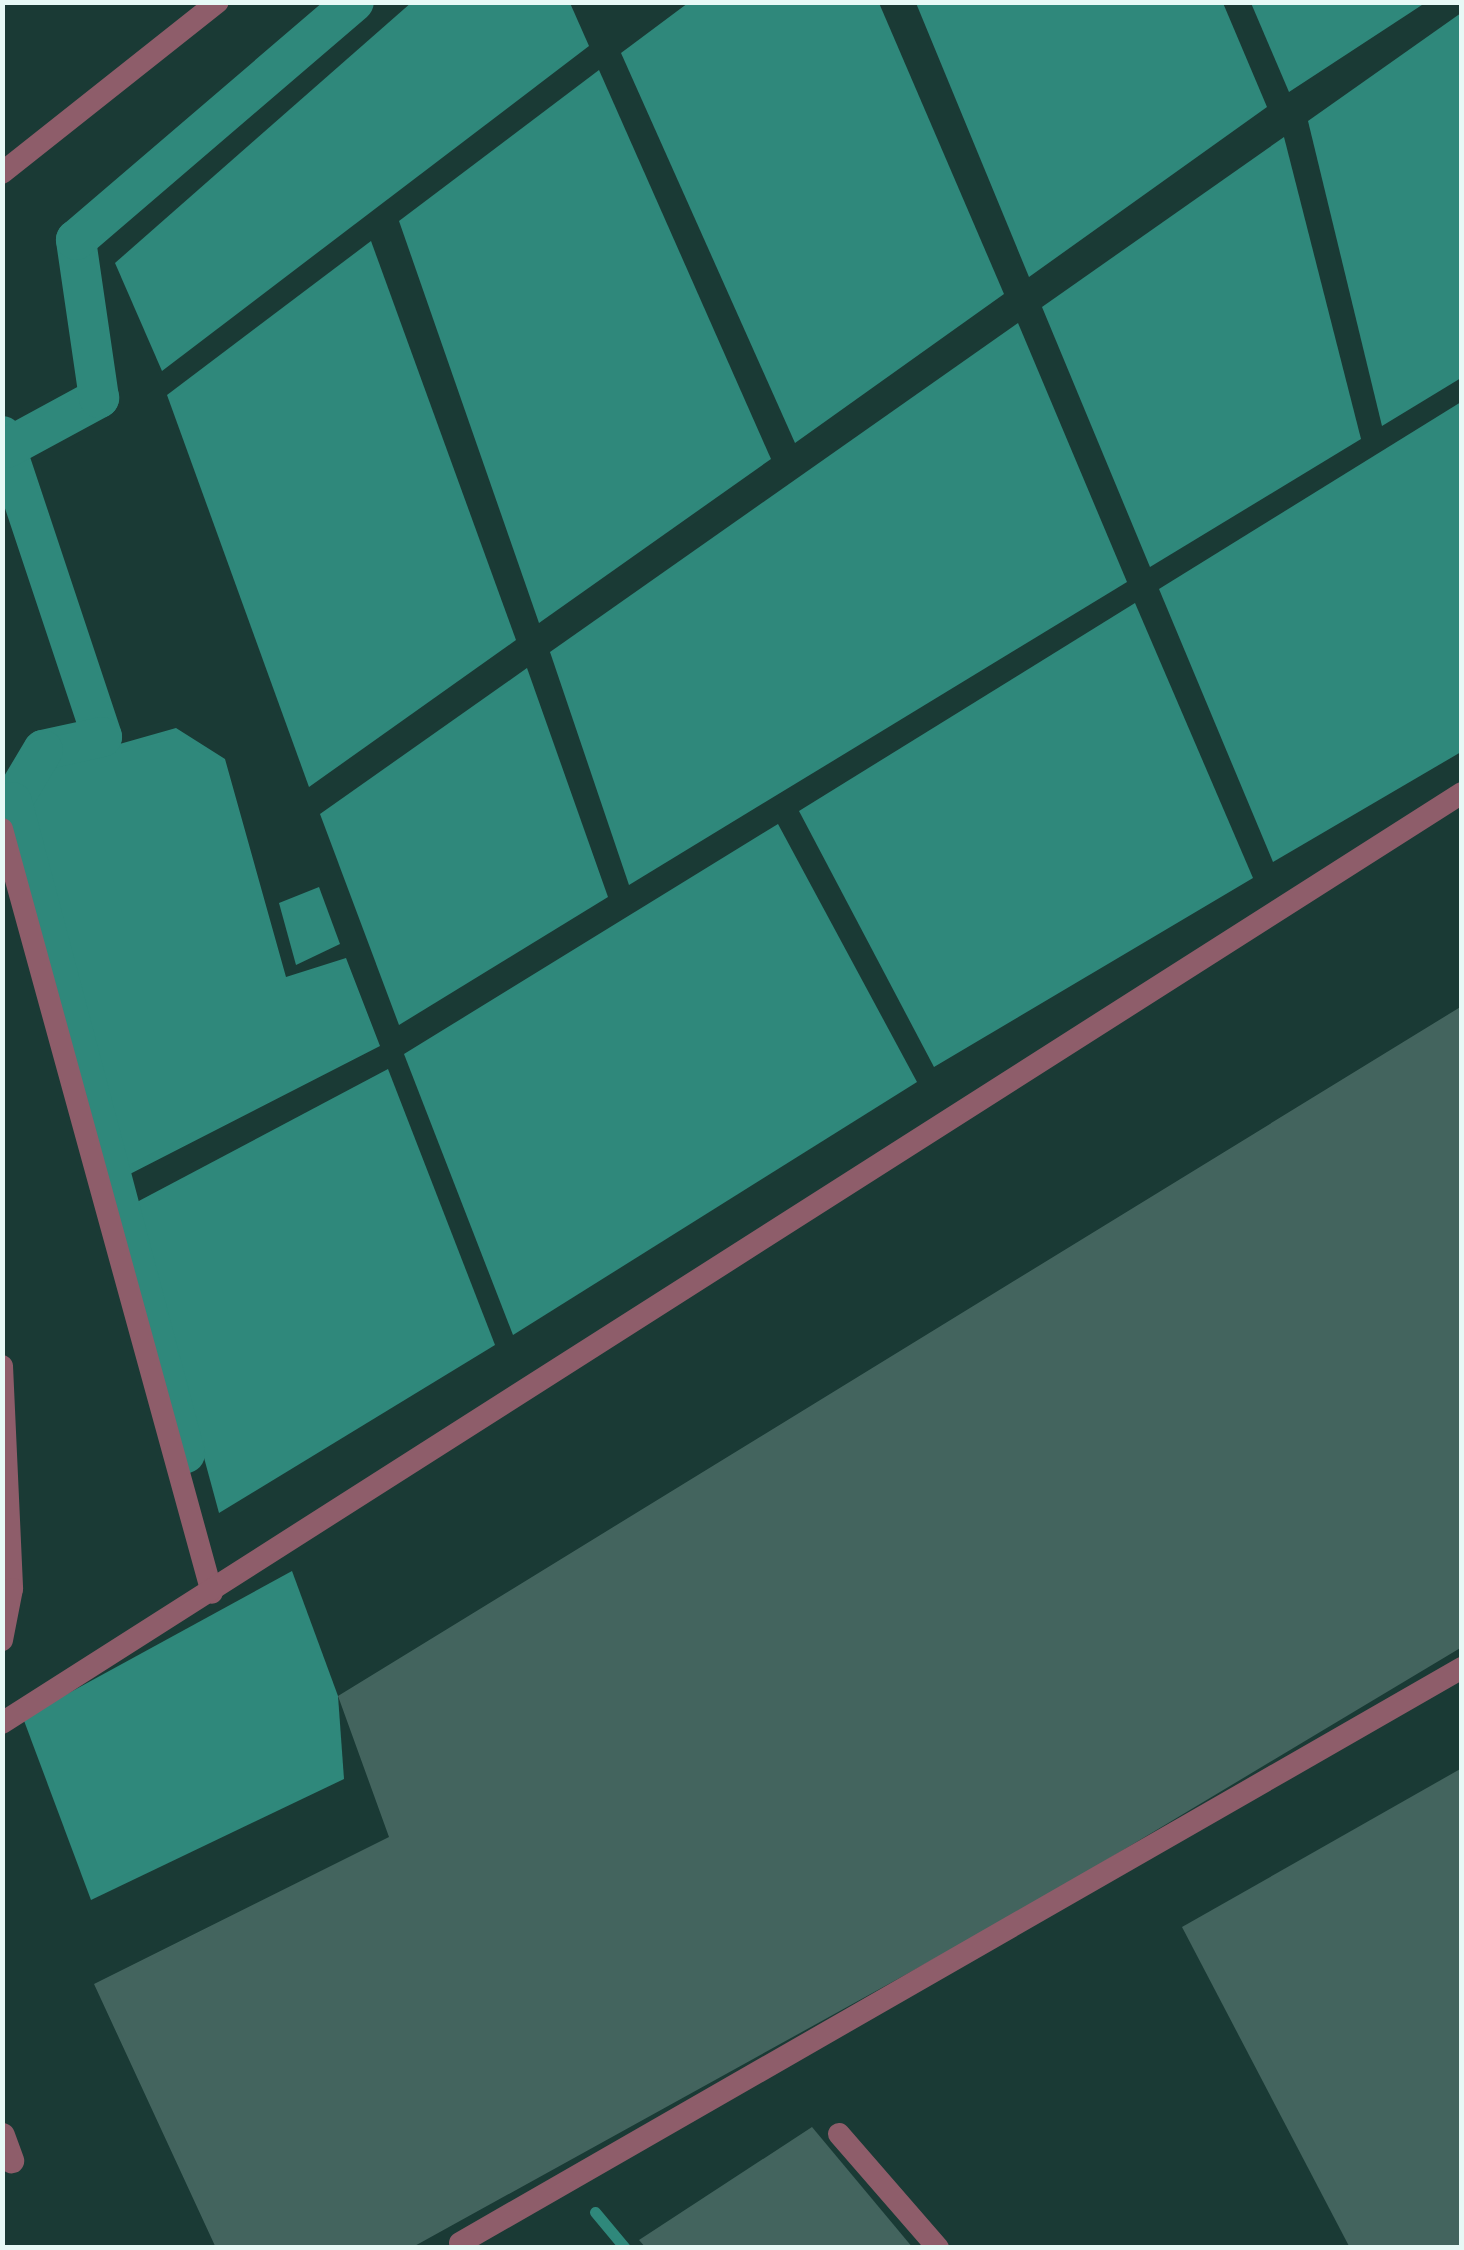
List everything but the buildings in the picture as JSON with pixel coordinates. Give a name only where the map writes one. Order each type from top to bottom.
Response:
[{"type":"street","points":[[2,2135],[11,2160]]},
{"type":"lane","points":[[2,173],[218,2]]},
{"type":"lane","points":[[2,1723],[1462,793]]},
{"type":"lane","points":[[2,829],[212,1592]]},
{"type":"lane","points":[[2,1366],[12,1589],[2,1640]]},
{"type":"lane","points":[[460,2242],[1462,1668]]},
{"type":"lane","points":[[838,2134],[938,2248]]},
{"type":"shaded area","points":[[412,2],[570,3],[589,46],[162,371],[115,263]]},
{"type":"shaded area","points":[[688,3],[879,3],[1004,294],[795,443],[621,53]]},
{"type":"shaded area","points":[[916,3],[1223,3],[1267,107],[1029,277]]},
{"type":"shaded area","points":[[1251,3],[1425,3],[1289,92]]},
{"type":"shaded area","points":[[1461,13],[1461,378],[1382,426],[1308,121]]},
{"type":"shaded area","points":[[599,70],[771,459],[539,623],[399,221]]},
{"type":"shaded area","points":[[1284,137],[1361,439],[1150,567],[1042,307]]},
{"type":"shaded area","points":[[371,241],[516,640],[309,787],[167,395]]},
{"type":"shaded area","points":[[1018,323],[1127,582],[629,885],[550,652]]},
{"type":"shaded area","points":[[1461,402],[1461,752],[1273,862],[1159,589]]},
{"type":"shaded area","points":[[1135,603],[1253,878],[934,1067],[799,811]]},
{"type":"shaded area","points":[[527,668],[608,897],[399,1025],[320,814]]},
{"type":"shaded area","points":[[176,728],[225,759],[286,977],[346,958],[380,1046],[128,1175],[29,808],[49,764]]},
{"type":"shaded area","points":[[778,824],[917,1082],[513,1335],[404,1054]]},
{"type":"shaded area","points":[[319,887],[340,944],[296,965],[279,903]]},
{"type":"shaded area","points":[[388,1069],[495,1345],[219,1513],[135,1203]]},
{"type":"shaded area","points":[[292,1571],[338,1696],[344,1779],[91,1900],[23,1718]]},
{"type":"waterway","points":[[7,448],[99,398],[76,240],[354,2]]},
{"type":"waterway","points":[[2,436],[102,737],[43,750],[12,802],[185,1453]]},
{"type":"waterway","points":[[595,2212],[625,2248]]}]
